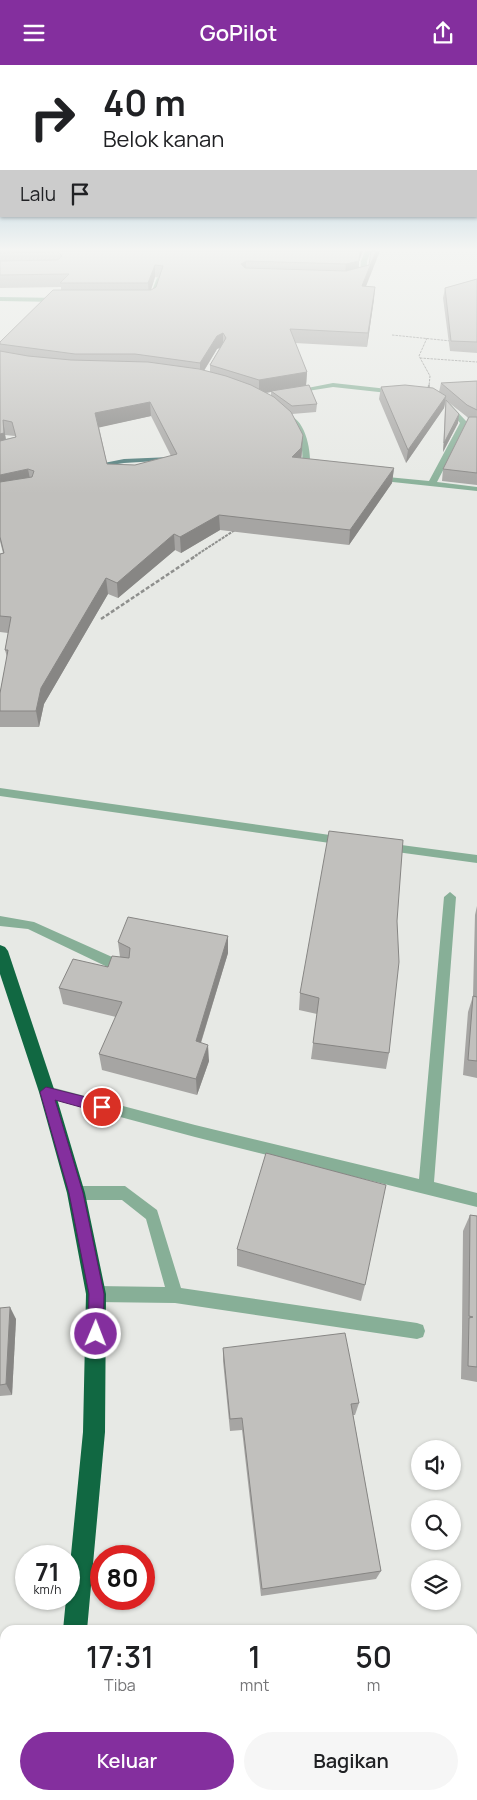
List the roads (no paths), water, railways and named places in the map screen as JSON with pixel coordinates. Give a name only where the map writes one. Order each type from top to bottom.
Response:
[{"type":"highway","points":[[0,951],[46,1092],[76,1193],[96,1294],[94,1432],[75,1625]]},
{"type":"street","points":[[288,393],[333,385],[408,393]]},
{"type":"street","points":[[427,395],[444,401],[464,423],[477,425]]},
{"type":"street","points":[[278,410],[300,429],[307,443],[306,466],[320,471]]},
{"type":"street","points":[[432,484],[464,423]]},
{"type":"street","points":[[369,477],[477,489]]},
{"type":"street","points":[[0,792],[359,843]]},
{"type":"street","points":[[379,846],[477,859]]},
{"type":"street","points":[[426,1188],[450,897]]},
{"type":"street","points":[[0,921],[30,925],[125,969]]},
{"type":"street","points":[[46,1092],[426,1188],[477,1199]]},
{"type":"street","points":[[76,1193],[125,1193],[152,1215],[175,1295]]},
{"type":"street","points":[[96,1294],[175,1295],[417,1331]]},
{"type":"waterway","points":[[92,466],[124,461],[171,459]]}]
